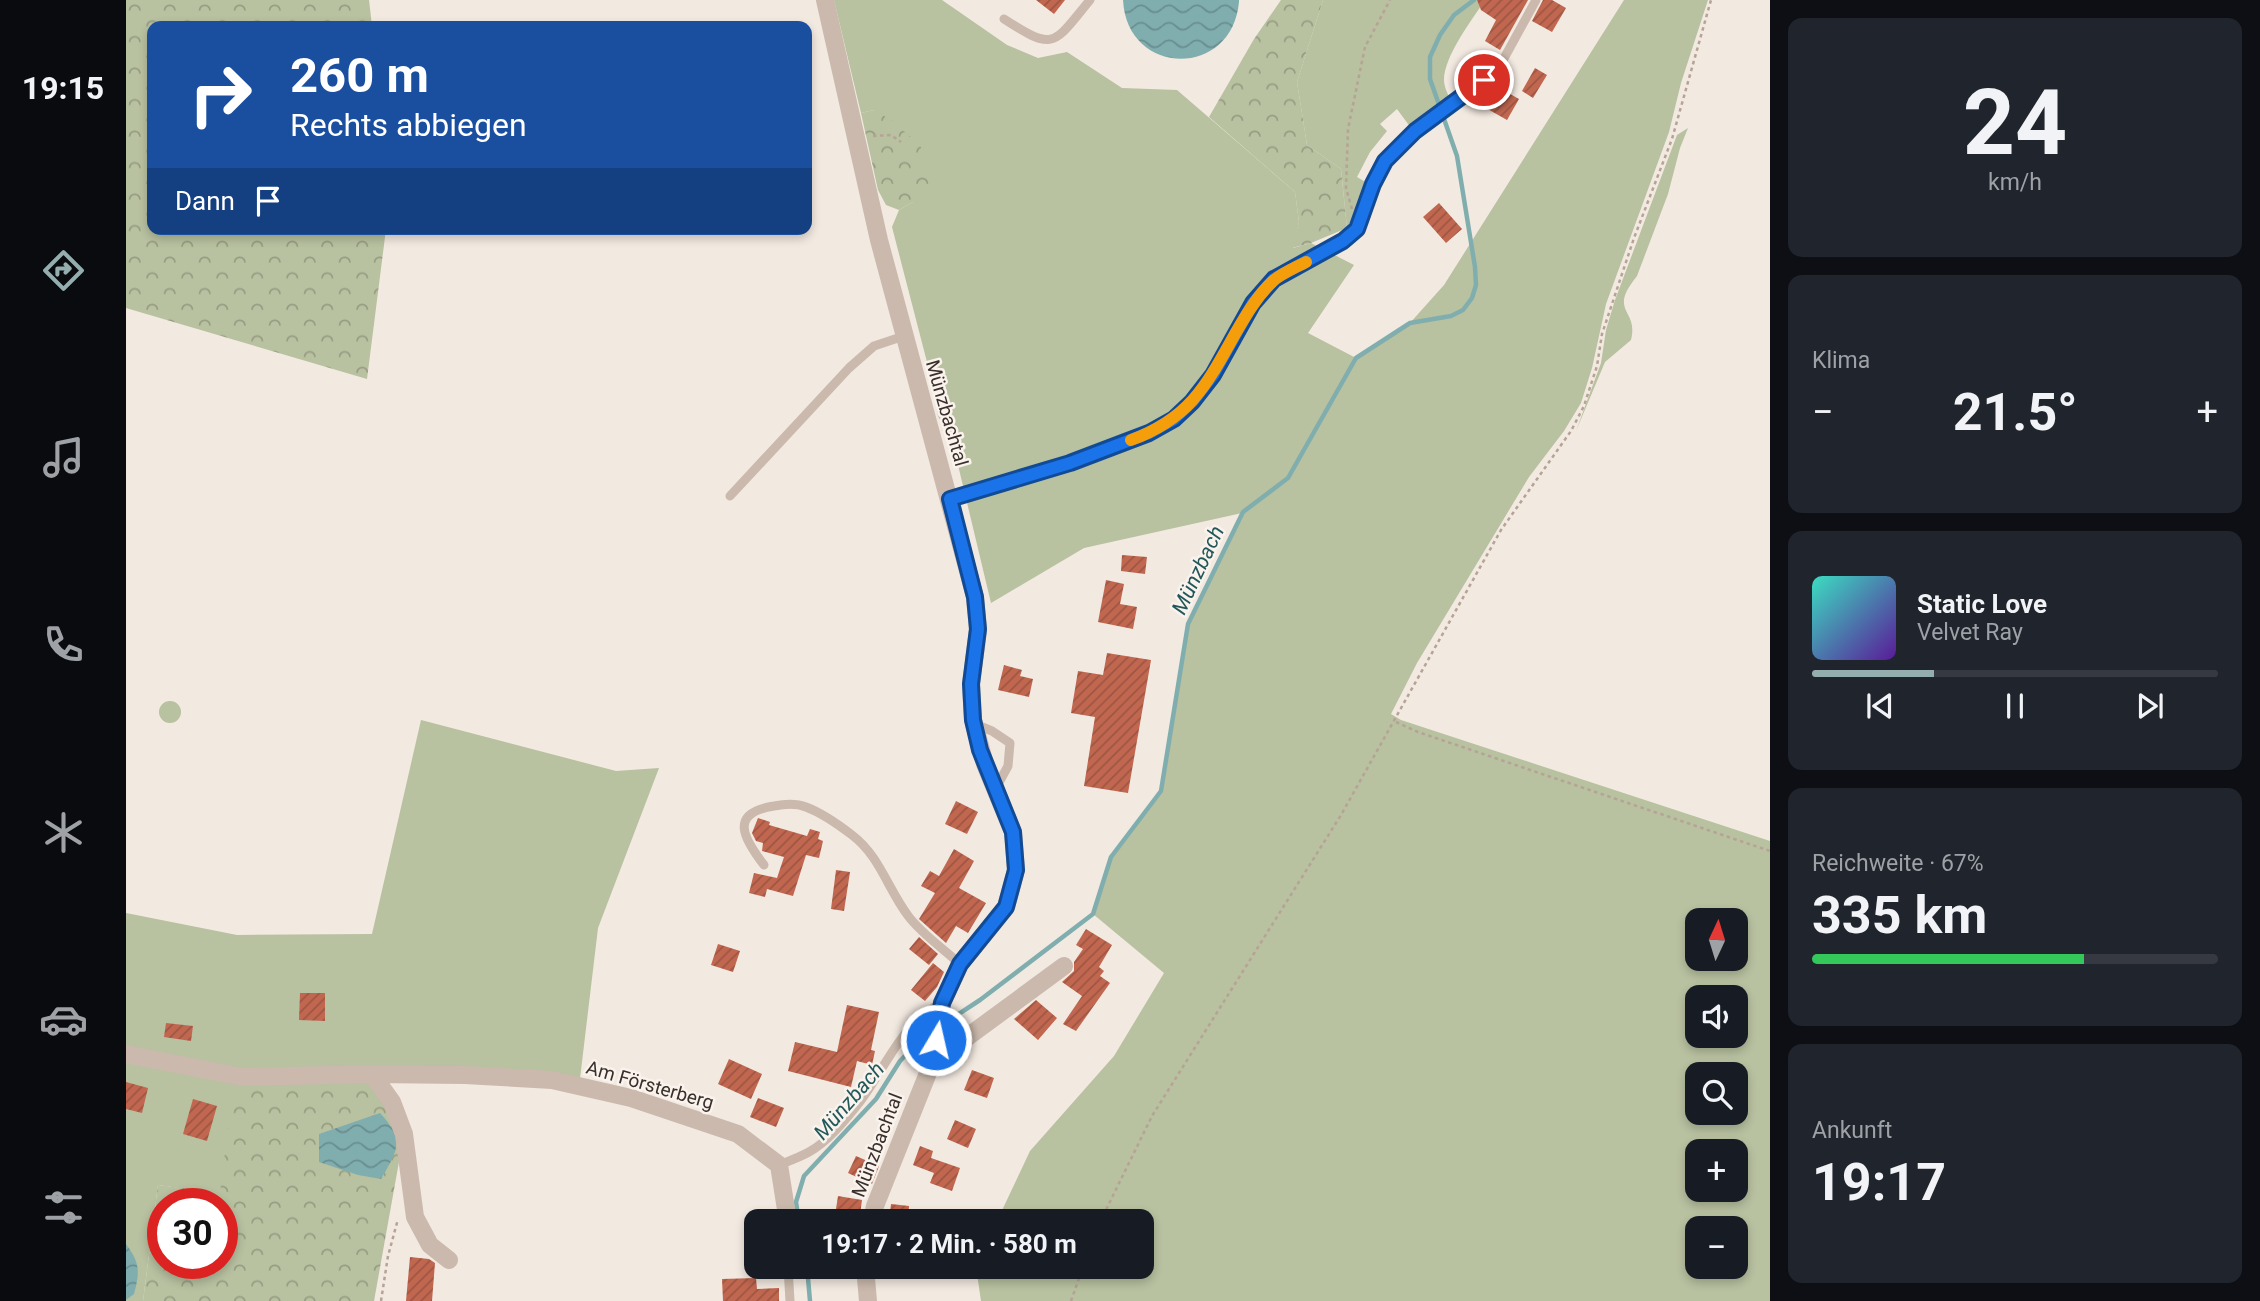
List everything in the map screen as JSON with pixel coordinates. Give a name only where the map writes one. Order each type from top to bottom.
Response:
[{"type":"street","name":"Münzbachtal","points":[[825,0],[904,336],[975,597],[978,629],[971,684],[974,724],[980,750],[1013,832],[1016,870],[1006,907],[960,964],[941,1008],[932,1063],[874,1209]]},
{"type":"street","points":[[932,1063],[1063,966]]},
{"type":"street","name":"Am Försterberg","points":[[126,1054],[242,1077],[465,1074],[552,1080],[631,1098],[738,1134],[779,1165]]},
{"type":"street","points":[[372,1074],[393,1102],[404,1134],[415,1217],[430,1245],[449,1260]]},
{"type":"street","points":[[779,1165],[786,1209]]},
{"type":"street","points":[[863,1279],[868,1301]]},
{"type":"lane","points":[[1003,19],[1034,39],[1050,41],[1063,33],[1090,0]]},
{"type":"lane","points":[[950,499],[1070,463],[1149,433],[1174,419],[1192,402],[1213,375],[1253,303],[1274,279],[1343,241],[1357,229],[1373,184],[1385,161],[1401,143],[1456,102],[1502,62],[1536,0]]},
{"type":"lane","points":[[730,496],[849,368],[874,346],[904,336]]},
{"type":"lane","points":[[974,724],[992,731],[1010,743],[1008,766],[995,789]]},
{"type":"lane","points":[[764,865],[745,838],[744,822],[749,815],[766,807],[806,807],[852,835],[868,849],[911,919],[960,964]]},
{"type":"lane","points":[[779,1165],[811,1151],[835,1130],[859,1102],[896,1046],[925,1012],[941,1008]]},
{"type":"lane","points":[[789,1279],[790,1301]]},
{"type":"path","points":[[1357,229],[1346,188],[1348,129],[1365,47],[1390,0]]},
{"type":"path","points":[[1106,1209],[1152,1116],[1334,827],[1501,530],[1541,477],[1584,406],[1597,366],[1602,334],[1634,238],[1672,139],[1711,0]]},
{"type":"path","points":[[856,138],[891,135],[901,142]]},
{"type":"path","points":[[1395,722],[1770,850]]},
{"type":"path","points":[[381,1301],[388,1256],[401,1208]]},
{"type":"path","points":[[1071,1301],[1079,1279]]},
{"type":"green space","points":[[126,0],[369,0],[371,21],[147,21],[147,235],[385,235],[367,379],[126,308]]},
{"type":"green space","points":[[834,0],[942,0],[1007,45],[1038,58],[1067,52],[1122,88],[1177,90],[1295,192],[1299,222],[1293,248],[1311,243],[1354,265],[1308,333],[1356,358],[1410,323],[1444,285],[1624,0],[1708,0],[1681,83],[1669,132],[1606,304],[1581,403],[1564,431],[1529,477],[1417,663],[1391,714],[1401,720],[1770,841],[1770,1301],[981,1301],[978,1279],[1154,1279],[1154,1209],[1003,1209],[1030,1151],[1114,1056],[1164,973],[1093,914],[1111,857],[1161,791],[1188,624],[1242,513],[1084,548],[991,603],[953,444],[938,416],[892,227],[899,210],[913,202],[874,110],[861,113]]},
{"type":"green space","points":[[1281,0],[1323,0],[1297,82],[1307,145],[1341,169],[1347,228],[1292,248],[1299,222],[1295,192],[1209,117],[1254,39]]},
{"type":"green space","points":[[1323,0],[1485,0],[1460,38],[1445,70],[1445,87],[1449,97],[1411,128],[1397,109],[1380,124],[1387,131],[1370,152],[1357,177],[1367,183],[1347,228],[1341,169],[1307,145],[1297,82]]},
{"type":"green space","points":[[874,110],[891,120],[920,145],[933,178],[913,202],[899,210],[886,205],[878,190],[861,113]]},
{"type":"green space","points":[[1688,128],[1668,194],[1637,276],[1625,297],[1624,304],[1631,322],[1631,340],[1605,362],[1576,431],[1601,363],[1606,330],[1615,300],[1677,135]]},
{"type":"green space","points":[[170,701],[180,708],[181,712],[174,722],[170,723],[160,716],[159,712],[166,702]]},
{"type":"green space","points":[[421,720],[616,771],[659,768],[598,928],[579,1087],[382,1077],[229,1188],[179,1188],[158,1185],[158,1188],[147,1188],[147,1270],[143,1301],[126,1301],[126,913],[237,935],[372,934]]},
{"type":"green space","points":[[372,1074],[404,1134],[374,1301],[143,1301],[147,1270],[147,1279],[238,1279],[238,1188],[221,1188],[234,1079]]},
{"type":"green space","points":[[158,1185],[181,1188],[158,1188]]},
{"type":"water","points":[[1123,0],[1239,2],[1232,27],[1218,45],[1200,56],[1180,59],[1160,55],[1142,44],[1129,25]]},
{"type":"water","points":[[380,1113],[396,1138],[395,1152],[381,1179],[358,1175],[319,1162],[319,1134]]},
{"type":"water","points":[[126,1244],[134,1257],[138,1273],[134,1294],[126,1300]]},
{"type":"building","points":[[1036,0],[1065,0],[1054,14]]},
{"type":"building","points":[[1477,0],[1528,0],[1500,50],[1485,41],[1496,20],[1481,10]]},
{"type":"building","points":[[1543,0],[1552,0],[1566,8],[1552,32],[1532,21]]},
{"type":"building","points":[[1535,68],[1547,75],[1533,98],[1522,91]]},
{"type":"building","points":[[1496,86],[1519,99],[1507,120],[1484,107]]},
{"type":"building","points":[[1439,203],[1462,229],[1446,243],[1423,217]]},
{"type":"building","points":[[1122,555],[1147,557],[1145,574],[1121,571]]},
{"type":"building","points":[[1106,580],[1124,584],[1120,604],[1137,607],[1133,629],[1098,622]]},
{"type":"building","points":[[1107,653],[1151,660],[1128,793],[1084,786],[1095,717],[1071,713],[1078,671],[1103,675]]},
{"type":"building","points":[[1004,665],[1022,670],[1020,676],[1033,679],[1029,697],[998,690]]},
{"type":"building","points":[[956,801],[978,812],[967,834],[945,824]]},
{"type":"building","points":[[758,818],[770,822],[769,825],[807,836],[810,829],[820,832],[818,839],[823,841],[819,858],[806,855],[793,896],[767,889],[765,897],[749,893],[754,873],[777,878],[784,857],[762,851],[763,843],[756,841],[752,833]]},
{"type":"building","points":[[954,849],[974,861],[959,888],[986,903],[968,933],[956,926],[946,943],[919,919],[935,893],[921,886],[930,871],[939,876]]},
{"type":"building","points":[[836,870],[850,872],[844,911],[831,909]]},
{"type":"building","points":[[1086,929],[1112,945],[1099,967],[1104,971],[1100,976],[1110,983],[1076,1031],[1063,1024],[1082,996],[1062,982],[1074,971],[1074,962],[1083,949],[1076,945]]},
{"type":"building","points":[[919,937],[938,954],[929,965],[909,949]]},
{"type":"building","points":[[718,944],[740,951],[733,972],[711,965]]},
{"type":"building","points":[[933,963],[944,972],[937,987],[925,1001],[911,990]]},
{"type":"building","points":[[300,993],[325,993],[325,1021],[299,1020]]},
{"type":"building","points":[[1036,1000],[1057,1018],[1038,1040],[1014,1019]]},
{"type":"building","points":[[847,1005],[879,1012],[871,1050],[875,1051],[872,1065],[857,1061],[851,1087],[788,1071],[795,1042],[837,1052]]},
{"type":"building","points":[[166,1023],[193,1026],[191,1041],[164,1037]]},
{"type":"building","points":[[729,1059],[762,1074],[751,1099],[718,1084]]},
{"type":"building","points":[[972,1070],[994,1078],[987,1098],[964,1090]]},
{"type":"building","points":[[126,1082],[148,1088],[142,1113],[126,1109]]},
{"type":"building","points":[[758,1098],[784,1108],[776,1127],[750,1117]]},
{"type":"building","points":[[193,1099],[217,1106],[207,1141],[183,1134]]},
{"type":"building","points":[[955,1120],[976,1129],[968,1148],[947,1139]]},
{"type":"building","points":[[920,1146],[933,1151],[931,1158],[960,1168],[952,1191],[930,1183],[934,1173],[913,1165]]},
{"type":"building","points":[[856,1156],[879,1166],[872,1184],[848,1173]]},
{"type":"building","points":[[838,1196],[862,1200],[861,1209],[836,1209]]},
{"type":"building","points":[[891,1204],[909,1206],[909,1209],[890,1209]]},
{"type":"building","points":[[410,1257],[429,1259],[435,1263],[432,1301],[406,1301]]},
{"type":"building","points":[[722,1279],[756,1279],[757,1289],[779,1288],[779,1301],[723,1301]]},
{"type":"waterway","name":"Münzbach","points":[[945,1023],[980,1000],[1093,914],[1111,857],[1161,791],[1188,624],[1243,512],[1288,478],[1356,358],[1410,323],[1451,316],[1463,310],[1472,298],[1476,285],[1475,267],[1457,156],[1430,79],[1430,57],[1440,35],[1454,15],[1474,0]]},
{"type":"waterway","name":"Münzbach","points":[[797,1209],[796,1202],[804,1176],[876,1099],[900,1061],[931,1032]]},
{"type":"waterway","name":"Münzbach","points":[[808,1279],[810,1301]]},
{"type":"slow traffic","points":[[1131,440],[1174,419],[1192,402],[1213,375],[1253,303],[1274,279],[1306,262]]},
{"type":"route","points":[[936,1040],[942,1003],[960,964],[1006,907],[1016,870],[1013,832],[985,764],[973,720],[971,684],[978,629],[975,597],[950,499],[1070,463],[1149,433],[1174,419],[1192,402],[1213,375],[1253,303],[1274,279],[1343,241],[1357,229],[1373,184],[1385,161],[1415,131],[1484,80]]}]
